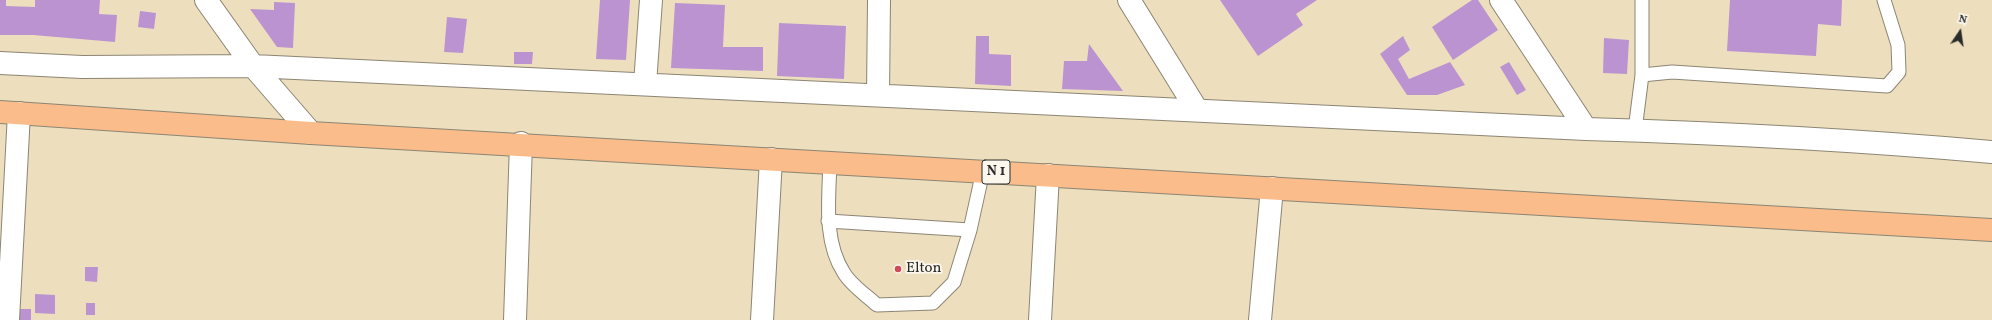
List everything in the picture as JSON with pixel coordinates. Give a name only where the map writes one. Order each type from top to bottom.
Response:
[{"type":"highway","name":"N 1","points":[[9,113],[311,133],[521,143],[771,159],[1992,230]]},
{"type":"street","points":[[206,0],[254,66],[311,133]]},
{"type":"street","points":[[645,84],[651,0]]},
{"type":"street","points":[[878,95],[879,0]]},
{"type":"street","points":[[1129,0],[1197,110]]},
{"type":"street","points":[[1501,0],[1586,129]]},
{"type":"street","points":[[0,63],[82,67],[254,66],[1586,129],[1699,132],[1911,145],[1992,152]]},
{"type":"street","points":[[8,320],[9,113]]},
{"type":"street","points":[[515,320],[521,143]]},
{"type":"street","points":[[762,320],[771,159]]},
{"type":"street","points":[[1040,320],[1048,175]]},
{"type":"street","points":[[1260,320],[1272,188]]},
{"type":"lane","points":[[1635,130],[1642,75],[1642,0]]},
{"type":"lane","points":[[1642,75],[1672,72],[1887,86],[1899,72],[1898,45],[1884,0]]},
{"type":"lane","points":[[830,162],[828,221],[835,257],[844,274],[877,305],[933,303],[954,282],[970,230],[982,171]]},
{"type":"lane","points":[[828,221],[970,230]]},
{"type":"building","points":[[0,0],[6,0],[6,6],[35,7],[35,0],[100,0],[99,14],[117,15],[115,42],[33,35],[0,35]]},
{"type":"building","points":[[600,0],[630,0],[626,60],[596,59]]},
{"type":"building","points":[[1220,0],[1317,0],[1296,14],[1303,25],[1258,56]]},
{"type":"building","points":[[1472,0],[1478,0],[1498,30],[1453,60],[1432,27]]},
{"type":"building","points":[[1730,0],[1842,0],[1841,26],[1818,24],[1816,56],[1727,51]]},
{"type":"building","points":[[274,2],[295,3],[293,48],[277,47],[250,9],[274,10]]},
{"type":"building","points":[[675,3],[725,5],[723,47],[763,47],[763,71],[671,68]]},
{"type":"building","points":[[140,11],[156,13],[154,29],[138,27]]},
{"type":"building","points":[[447,17],[467,19],[463,53],[444,52]]},
{"type":"building","points":[[779,23],[846,26],[844,79],[777,76]]},
{"type":"building","points":[[976,36],[989,36],[989,54],[1011,55],[1011,86],[975,84]]},
{"type":"building","points":[[1403,36],[1410,50],[1398,59],[1409,79],[1450,62],[1465,85],[1437,95],[1407,95],[1380,54]]},
{"type":"building","points":[[1604,38],[1629,40],[1627,74],[1603,73]]},
{"type":"building","points":[[1089,44],[1123,91],[1062,89],[1064,61],[1087,61]]},
{"type":"building","points":[[514,52],[533,52],[532,64],[514,64]]},
{"type":"building","points":[[1509,62],[1526,90],[1517,95],[1500,67]]},
{"type":"building","points":[[85,267],[98,267],[97,282],[85,281]]},
{"type":"building","points":[[35,294],[55,295],[55,314],[35,313]]},
{"type":"building","points":[[86,303],[95,303],[95,315],[86,315]]},
{"type":"building","points":[[16,309],[31,309],[31,320],[16,320]]},
{"type":"place","name":"Elton","points":[[898,269]]}]
